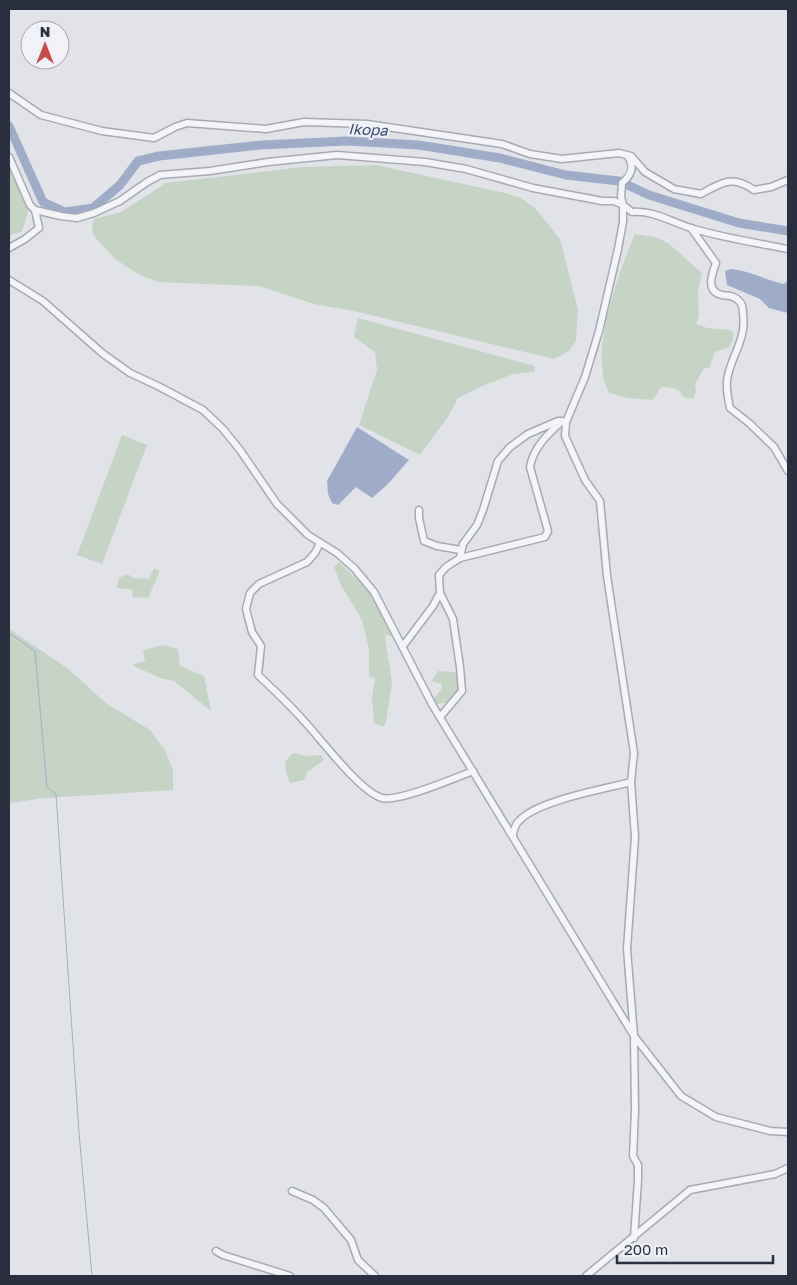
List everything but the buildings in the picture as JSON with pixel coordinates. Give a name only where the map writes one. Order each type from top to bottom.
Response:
[{"type":"street","points":[[9,93],[41,116],[102,131],[154,138],[187,123],[266,129],[304,122],[376,126],[502,144],[530,154],[562,160],[619,153],[631,156],[645,172],[674,189],[701,194],[728,182],[742,182],[754,190],[770,187],[788,180]]},
{"type":"street","points":[[9,157],[30,205],[35,210],[60,216],[77,218],[94,213],[120,201],[147,182],[160,176],[337,155],[424,162],[458,168],[533,188],[614,201],[632,212],[644,211],[720,236],[788,249]]},
{"type":"street","points":[[440,717],[462,691],[453,620],[440,593],[439,575],[446,566],[460,558],[545,537],[548,531],[530,467],[531,458],[547,434],[564,422],[586,377],[618,249],[623,205],[620,197],[622,183],[629,178],[632,169],[631,160],[627,155]]},
{"type":"street","points":[[632,169],[634,166],[641,167]]},
{"type":"street","points":[[9,248],[25,239],[38,228],[35,210]]},
{"type":"street","points":[[691,228],[716,263],[710,277],[710,283],[714,292],[729,295],[740,301],[742,306],[745,325],[727,380],[727,395],[730,408],[774,447],[788,469]]},
{"type":"street","points":[[9,280],[44,301],[102,353],[130,373],[203,410],[223,429],[240,450],[277,504],[308,535],[337,553],[348,563],[374,592],[403,646],[411,666],[440,717],[513,834],[522,853],[634,1036],[681,1096],[716,1117],[770,1131],[788,1132]]},
{"type":"street","points":[[460,558],[460,550],[477,525],[498,461],[510,447],[528,434],[548,424],[558,421],[564,422]]},
{"type":"street","points":[[564,422],[565,436],[585,480],[600,501],[607,576],[634,753],[631,782],[635,837],[627,949],[634,1036],[635,1111],[633,1156],[638,1165],[634,1238]]},
{"type":"street","points":[[419,510],[424,540],[437,546],[460,550]]},
{"type":"street","points":[[320,543],[315,553],[307,562],[259,584],[250,593],[246,609],[252,632],[261,646],[258,675],[291,707],[326,748],[370,792],[383,798],[396,797],[413,792],[473,771]]},
{"type":"street","points":[[403,646],[433,606],[440,593]]},
{"type":"street","points":[[513,834],[517,822],[540,806],[631,782]]},
{"type":"street","points":[[586,1276],[690,1190],[775,1174],[788,1168]]},
{"type":"street","points":[[292,1191],[313,1200],[324,1208],[351,1240],[358,1260],[375,1276]]},
{"type":"street","points":[[216,1251],[223,1255],[290,1276]]},
{"type":"green space","points":[[9,165],[29,210],[22,231],[9,236]]},
{"type":"green space","points":[[376,165],[505,193],[521,198],[535,208],[560,239],[578,310],[576,341],[569,351],[554,359],[354,311],[314,304],[259,286],[158,282],[138,274],[115,259],[93,235],[92,225],[94,219],[121,212],[166,183],[302,167]]},
{"type":"green space","points":[[635,234],[655,237],[668,243],[702,273],[698,292],[699,316],[696,324],[707,328],[731,330],[733,332],[733,340],[729,347],[715,352],[709,368],[704,368],[695,384],[696,392],[693,399],[683,397],[680,391],[661,387],[653,400],[627,398],[610,393],[604,378],[602,359],[603,338],[608,314],[621,269]]},
{"type":"green space","points":[[358,318],[535,366],[534,372],[513,374],[458,398],[448,417],[420,455],[359,425],[377,370],[375,352],[354,337]]},
{"type":"green space","points":[[122,435],[147,445],[102,564],[77,555]]},
{"type":"green space","points":[[339,562],[370,592],[393,631],[391,636],[386,634],[385,637],[392,683],[386,722],[383,727],[374,723],[372,698],[375,678],[369,676],[369,649],[362,620],[341,585],[334,567]]},
{"type":"green space","points":[[154,569],[159,570],[159,573],[148,598],[132,597],[133,590],[117,588],[119,578],[127,574],[134,578],[149,579]]},
{"type":"green space","points":[[9,629],[67,668],[107,704],[150,730],[165,750],[173,770],[173,790],[45,798],[9,803]]},
{"type":"green space","points":[[163,645],[178,649],[180,666],[204,676],[211,711],[174,681],[160,678],[132,665],[145,661],[143,650]]},
{"type":"green space","points":[[438,671],[455,672],[459,680],[458,688],[450,702],[437,704],[433,699],[441,690],[442,684],[432,681]]},
{"type":"green space","points":[[293,753],[307,756],[321,755],[324,760],[307,772],[304,780],[290,783],[286,773],[285,762]]},
{"type":"water","points":[[731,269],[784,284],[788,280],[788,313],[769,308],[760,299],[727,285],[725,271]]},
{"type":"water","points":[[357,427],[409,460],[387,485],[372,498],[356,487],[338,505],[332,503],[328,494],[327,481]]},
{"type":"waterway","name":"Ikopa","points":[[9,126],[43,202],[65,212],[93,208],[120,185],[138,161],[159,156],[261,145],[347,141],[419,145],[500,158],[566,175],[619,181],[649,195],[739,223],[788,231]]},
{"type":"waterway","points":[[9,633],[35,651],[47,787],[56,794],[79,1133],[92,1276]]}]
